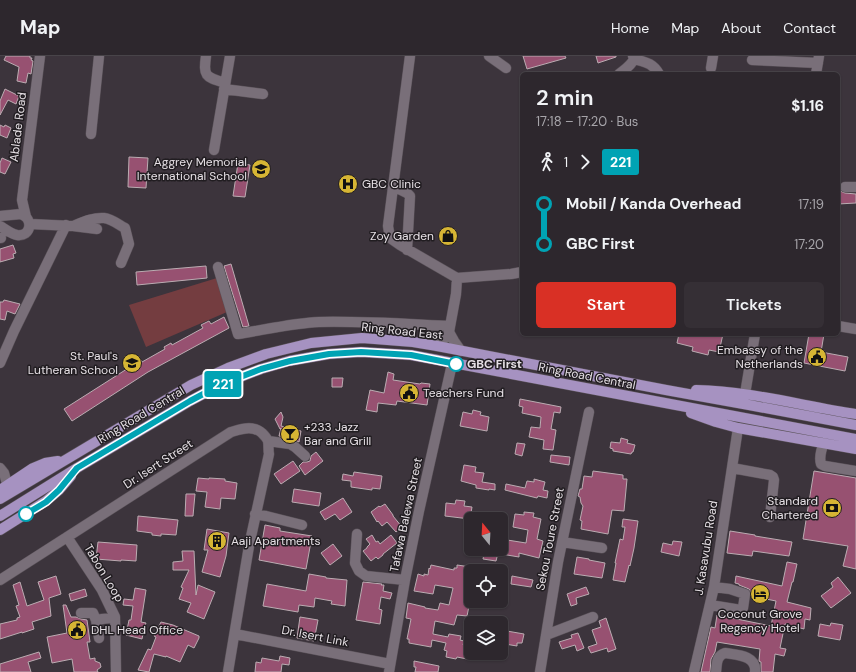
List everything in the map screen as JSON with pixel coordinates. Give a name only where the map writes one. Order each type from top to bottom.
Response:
[{"type":"main road","name":"Ring Road East","points":[[64,460],[191,385],[228,368],[266,354],[311,343],[362,338],[413,342],[666,390]]},
{"type":"main road","name":"Ring Road Central","points":[[0,516],[77,468],[190,401],[222,384],[261,369],[290,361],[329,354],[361,352],[411,355],[452,364],[856,439]]},
{"type":"main road","points":[[515,375],[518,362]]},
{"type":"main road","points":[[666,390],[715,390],[856,414]]},
{"type":"main road","points":[[666,390],[856,425]]},
{"type":"main road","name":"Ring Road Central","points":[[661,403],[738,428],[856,449]]},
{"type":"main road","points":[[4,487],[33,468],[45,463],[64,460]]},
{"type":"main road","points":[[0,499],[64,460]]},
{"type":"main road","points":[[0,530],[46,502],[59,490],[77,468]]},
{"type":"street","name":"Ablade Road","points":[[28,220],[22,200],[40,56]]},
{"type":"street","points":[[91,134],[99,56]]},
{"type":"street","points":[[206,56],[204,67],[205,73],[210,78],[224,86],[263,94]]},
{"type":"street","points":[[214,150],[230,56]]},
{"type":"street","points":[[410,56],[388,226],[390,238],[407,250],[457,278],[520,272]]},
{"type":"street","points":[[489,56],[506,68]]},
{"type":"street","points":[[711,68],[713,56]]},
{"type":"street","points":[[622,72],[632,64],[633,58],[650,63],[655,72]]},
{"type":"street","points":[[752,60],[819,60],[816,72]]},
{"type":"street","points":[[393,186],[410,196],[407,250]]},
{"type":"street","points":[[845,187],[856,186]]},
{"type":"street","name":"Ablade Road","points":[[12,215],[22,200]]},
{"type":"street","points":[[0,216],[21,214],[28,220],[97,229]]},
{"type":"street","points":[[0,363],[17,325],[69,225],[92,219],[105,218],[125,228],[129,244],[122,263]]},
{"type":"street","points":[[0,226],[14,234],[19,235],[27,232],[28,220]]},
{"type":"street","points":[[218,267],[238,334],[318,322],[378,322],[450,329]]},
{"type":"street","points":[[437,346],[447,336],[450,329],[457,278]]},
{"type":"street","points":[[840,326],[856,329]]},
{"type":"street","points":[[450,329],[454,341],[461,351]]},
{"type":"street","points":[[745,394],[755,336]]},
{"type":"street","name":"Tafawa Balewa Street","points":[[390,668],[405,580],[419,511],[452,364]]},
{"type":"street","name":"Sekou Toure Street","points":[[540,672],[562,542],[590,412]]},
{"type":"street","name":"J. Kasavubu Road","points":[[694,672],[714,587],[738,428]]},
{"type":"street","name":"Dr. Isert Street","points":[[0,580],[231,432],[243,429],[254,429],[261,432],[268,441]]},
{"type":"street","points":[[228,672],[256,514],[269,454],[268,441],[290,444],[305,456]]},
{"type":"street","points":[[824,443],[821,451],[821,464],[856,471]]},
{"type":"street","points":[[0,468],[4,473],[4,487]]},
{"type":"street","points":[[732,468],[770,475],[773,477],[774,480],[770,517]]},
{"type":"street","points":[[256,514],[302,525]]},
{"type":"street","points":[[357,534],[355,563],[359,571],[366,576],[405,580]]},
{"type":"street","name":"Tabon Loop","points":[[67,537],[102,590],[115,617],[116,672]]},
{"type":"street","points":[[562,542],[602,548]]},
{"type":"street","points":[[710,605],[741,610],[743,608],[745,594],[730,589],[714,587]]},
{"type":"street","points":[[81,613],[93,613],[96,620],[99,638]]},
{"type":"street","points":[[96,620],[115,617]]},
{"type":"street","points":[[546,635],[593,617]]},
{"type":"street","name":"Dr. Isert Link","points":[[235,634],[390,668]]},
{"type":"street","points":[[716,672],[718,657],[725,653],[746,657],[751,660],[755,668],[755,672]]},
{"type":"shaded area","points":[[217,278],[227,312],[146,347],[129,305]]},
{"type":"building","points":[[6,56],[30,56],[30,58],[32,58],[31,74],[28,73],[26,83],[17,81],[19,67],[4,60]]},
{"type":"building","points":[[523,56],[565,56],[566,58],[527,69]]},
{"type":"building","points":[[596,56],[616,56],[616,57],[598,63]]},
{"type":"building","points":[[5,89],[19,96],[16,104],[8,100],[0,115],[0,101]]},
{"type":"building","points":[[0,125],[4,127],[5,125],[11,128],[7,138],[0,135]]},
{"type":"building","points":[[129,157],[148,158],[146,188],[128,187]]},
{"type":"building","points":[[2,158],[11,162],[5,174],[0,172],[0,163]]},
{"type":"building","points":[[238,163],[250,165],[245,197],[233,196]]},
{"type":"building","points":[[840,191],[856,194],[856,203],[840,204]]},
{"type":"building","points":[[13,245],[16,253],[13,254],[14,258],[0,262],[0,249]]},
{"type":"building","points":[[231,264],[249,326],[243,327],[224,266]]},
{"type":"building","points":[[206,266],[207,278],[137,285],[136,272]]},
{"type":"building","points":[[4,300],[20,304],[15,314],[7,311],[5,320],[0,319],[0,302],[3,302]]},
{"type":"building","points":[[224,317],[229,328],[148,372],[72,421],[64,409],[141,360],[142,362],[165,349],[164,347],[171,343],[172,345],[203,328],[201,325],[209,321],[211,324]]},
{"type":"building","points":[[679,336],[723,336],[719,352],[709,350],[708,355],[692,351],[693,347],[677,343]]},
{"type":"building","points":[[809,336],[824,336],[821,352],[848,357],[845,371],[804,363]]},
{"type":"building","points":[[388,372],[394,374],[393,380],[430,384],[427,405],[397,401],[396,405],[378,403],[377,412],[366,410],[370,390],[384,393]]},
{"type":"building","points":[[332,378],[343,378],[342,387],[332,387]]},
{"type":"building","points":[[520,399],[561,407],[560,413],[554,412],[551,429],[556,430],[553,450],[543,449],[544,440],[529,437],[531,427],[540,428],[541,417],[522,413],[523,407],[519,406]]},
{"type":"building","points":[[473,410],[481,412],[480,415],[489,417],[487,431],[460,426],[463,412],[472,414]]},
{"type":"building","name":"+233 Jazz Bar and Grill","points":[[281,412],[283,417],[281,426],[301,431],[299,442],[291,438],[279,436],[281,428],[280,429],[275,419]]},
{"type":"building","points":[[621,438],[628,440],[627,443],[635,445],[631,454],[613,451],[613,449],[610,448],[611,442],[620,443]]},
{"type":"building","points":[[517,443],[525,444],[522,456],[515,454]]},
{"type":"building","points":[[316,452],[323,461],[305,475],[299,466],[303,462],[310,461],[311,456]]},
{"type":"building","points":[[551,455],[570,457],[569,465],[550,462]]},
{"type":"building","points":[[293,461],[300,471],[281,484],[274,474]]},
{"type":"building","points":[[464,465],[476,467],[475,472],[484,473],[482,482],[495,484],[495,490],[476,488],[476,485],[461,481]]},
{"type":"building","points":[[593,471],[623,475],[623,479],[627,479],[624,511],[612,510],[608,534],[581,529],[582,521],[580,520],[583,506],[580,497],[578,496],[580,489],[582,489],[584,476],[592,477]]},
{"type":"building","name":"Standard Chartered","points":[[814,471],[856,478],[856,569],[843,566],[848,546],[803,539]]},
{"type":"building","points":[[354,472],[382,476],[380,489],[372,488],[372,490],[351,487],[351,481],[342,480],[343,474],[353,476]]},
{"type":"building","points":[[198,478],[225,479],[225,481],[237,483],[235,499],[221,498],[220,509],[205,507],[207,492],[196,491]]},
{"type":"building","points":[[534,479],[545,482],[543,490],[548,491],[547,498],[538,496],[537,498],[505,490],[506,484],[525,488],[527,481],[534,482]]},
{"type":"building","points":[[294,489],[321,493],[319,506],[292,502]]},
{"type":"building","points":[[186,494],[195,494],[193,516],[185,516]]},
{"type":"building","points":[[343,498],[352,512],[340,520],[335,514],[325,520],[320,512]]},
{"type":"building","points":[[456,500],[465,501],[464,506],[472,507],[471,512],[464,512],[464,518],[445,516],[446,503],[455,504]]},
{"type":"building","points":[[385,504],[402,527],[396,532],[387,522],[382,526],[378,521],[377,522],[371,512],[379,506],[380,507]]},
{"type":"building","points":[[524,512],[534,513],[533,517],[541,519],[537,539],[543,541],[539,558],[519,553],[519,557],[508,555],[508,540],[526,543],[528,530],[513,527],[515,514],[524,515]]},
{"type":"building","points":[[138,516],[178,520],[176,535],[161,534],[161,536],[137,531]]},
{"type":"building","points":[[623,519],[638,521],[634,548],[625,582],[613,580],[620,539],[623,540],[625,527],[622,527]]},
{"type":"building","points":[[265,525],[280,528],[280,531],[312,536],[306,569],[259,560]]},
{"type":"building","points":[[207,529],[229,533],[226,556],[220,577],[202,572],[208,550],[204,550]]},
{"type":"building","points":[[730,531],[792,542],[789,556],[753,551],[752,556],[727,553]]},
{"type":"building","points":[[372,535],[376,542],[378,541],[380,544],[391,535],[397,543],[378,559],[376,557],[371,561],[363,551],[370,544],[366,539]]},
{"type":"building","points":[[673,541],[682,542],[679,556],[661,552],[663,543],[672,545]]},
{"type":"building","points":[[98,542],[137,545],[136,561],[96,559]]},
{"type":"building","points":[[333,544],[342,556],[330,565],[321,553]]},
{"type":"building","points":[[182,551],[194,551],[196,595],[198,585],[215,592],[204,619],[187,612],[191,603],[179,599],[183,588],[181,587],[189,570],[173,570],[173,562],[183,561]]},
{"type":"building","points":[[484,556],[497,556],[496,561],[483,559]]},
{"type":"building","points":[[577,557],[605,563],[602,578],[574,574]]},
{"type":"building","points":[[787,562],[797,564],[787,602],[811,608],[810,620],[805,619],[804,629],[785,624],[780,648],[786,649],[784,656],[775,654],[773,672],[761,672],[761,662],[759,661],[760,649],[717,642],[715,652],[711,659],[710,672],[701,672],[711,627],[715,628],[717,615],[771,626],[776,601],[751,596],[749,589],[735,583],[736,576],[782,586]]},
{"type":"building","points":[[431,565],[454,570],[454,568],[457,568],[457,565],[464,566],[464,608],[469,608],[467,616],[457,615],[454,625],[435,621],[433,634],[448,637],[449,634],[461,636],[460,640],[464,641],[464,658],[457,657],[456,659],[446,657],[447,651],[444,650],[446,643],[432,640],[431,647],[409,643],[409,639],[407,639],[411,619],[406,618],[408,603],[438,610],[440,603],[449,605],[453,588],[435,585],[433,594],[414,591],[418,574],[424,576],[424,574],[428,575],[429,568],[430,569]]},
{"type":"building","points":[[309,574],[326,578],[347,580],[345,606],[331,604],[332,601],[315,598],[314,607],[299,605],[298,612],[263,606],[267,584],[306,591]]},
{"type":"building","points":[[56,576],[61,594],[49,598],[51,616],[32,622],[34,629],[0,639],[0,624],[17,620],[17,618],[20,617],[16,606],[19,605],[13,585],[20,582],[27,606],[44,600],[38,582]]},
{"type":"building","points":[[512,576],[533,580],[531,587],[511,584]]},
{"type":"building","points":[[838,577],[851,593],[831,608],[821,596],[833,587],[831,583]]},
{"type":"building","points":[[363,582],[382,584],[381,585],[384,585],[383,591],[392,593],[390,599],[381,597],[379,609],[382,610],[380,624],[356,620]]},
{"type":"building","points":[[586,587],[589,594],[576,598],[577,604],[571,606],[567,594]]},
{"type":"building","points":[[135,588],[146,590],[141,622],[146,623],[142,633],[142,639],[126,635],[129,620],[131,620],[133,606],[123,605],[124,599],[133,600]]},
{"type":"building","points":[[85,589],[87,596],[71,601],[69,594]]},
{"type":"building","points":[[63,605],[66,605],[71,617],[87,620],[90,642],[87,642],[90,659],[95,658],[95,661],[100,663],[101,667],[97,670],[98,672],[74,672],[72,659],[52,663],[47,637],[67,633]]},
{"type":"building","points":[[300,617],[318,620],[314,641],[297,638]]},
{"type":"building","points":[[606,618],[616,649],[608,652],[607,648],[591,653],[588,647],[597,644],[592,630],[601,627],[599,621]]},
{"type":"building","points":[[161,622],[173,625],[199,636],[199,638],[194,648],[188,645],[180,662],[166,656],[154,654],[149,672],[138,670],[148,649],[151,650],[156,637],[154,636]]},
{"type":"building","points":[[831,623],[843,625],[840,640],[818,636],[820,624],[830,626]]},
{"type":"building","points":[[508,631],[524,634],[522,643],[517,643],[517,646],[508,644]]},
{"type":"building","points":[[578,633],[584,648],[577,651],[575,645],[562,649],[559,642],[572,638],[571,635]]},
{"type":"building","points":[[39,652],[41,658],[28,662],[31,672],[0,672],[0,664]]},
{"type":"building","points":[[280,656],[290,658],[289,665],[282,664],[281,672],[255,672],[256,662],[261,663],[262,658],[279,661]]},
{"type":"building","points":[[414,661],[439,666],[438,672],[415,672],[416,667],[414,667]]},
{"type":"bus line","name":"221","points":[[26,514],[46,502],[59,490],[77,468],[190,401],[222,384],[261,369],[290,361],[329,354],[361,352],[411,355],[456,364]]},
{"type":"place","name":"Aggrey Memorial International School","points":[[261,169]]},
{"type":"place","name":"GBC Clinic","points":[[348,184]]},
{"type":"place","name":"Zoy Garden","points":[[448,236]]},
{"type":"place","name":"Embassy of the Netherlands","points":[[817,357]]},
{"type":"place","name":"St. Paul's Lutheran School","points":[[132,363]]},
{"type":"place","name":"GBC First","points":[[456,364]]},
{"type":"place","name":"Teachers Fund","points":[[409,393]]},
{"type":"place","name":"+233 Jazz Bar and Grill","points":[[290,434]]},
{"type":"place","name":"Standard Chartered","points":[[832,508]]},
{"type":"place","name":"Aaji Apartments","points":[[217,541]]},
{"type":"place","name":"Coconut Grove Regency Hotel","points":[[760,594]]},
{"type":"place","name":"DHL Head Office","points":[[77,630]]}]
